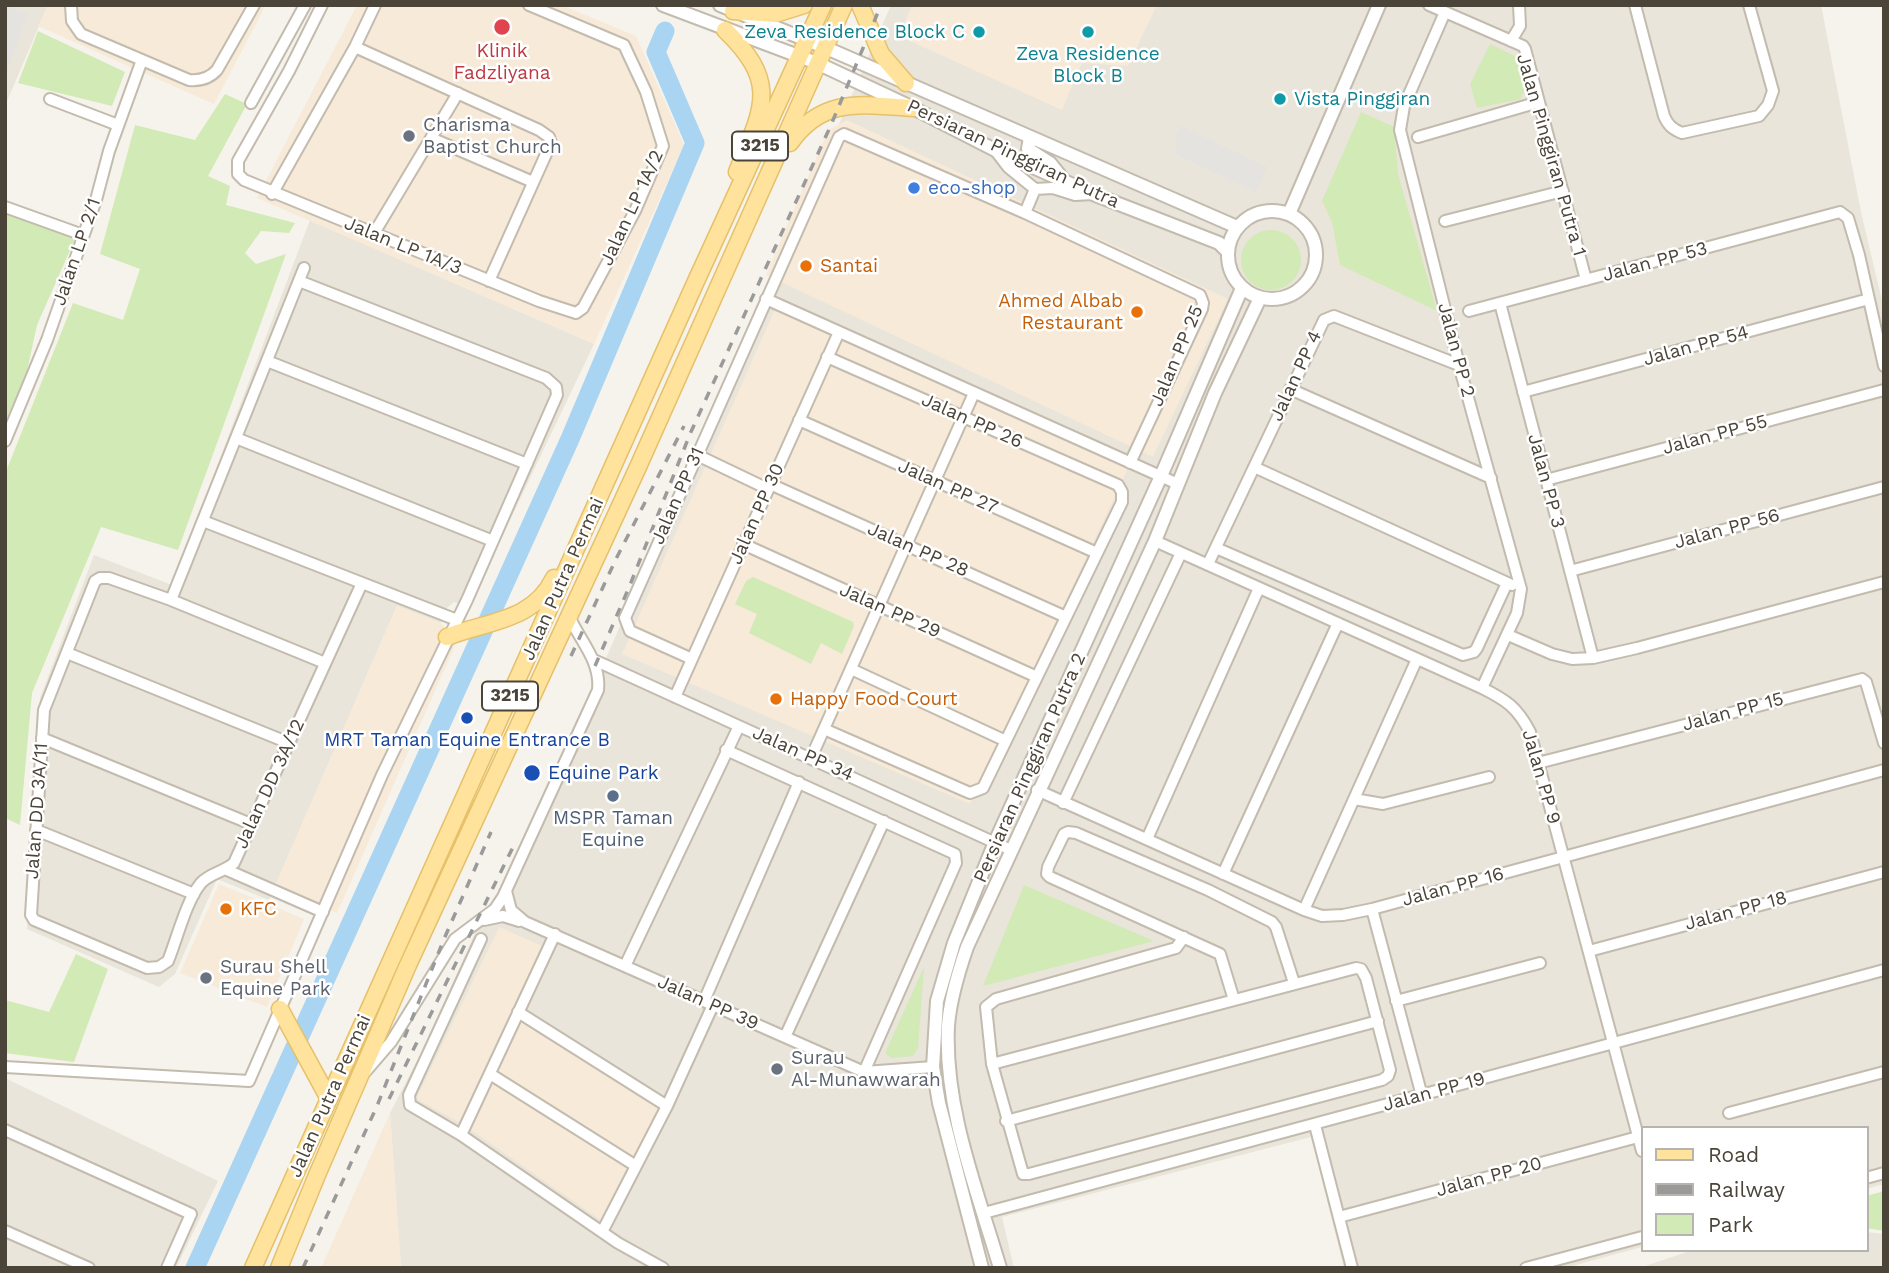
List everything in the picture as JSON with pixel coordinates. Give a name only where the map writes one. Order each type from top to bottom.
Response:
[{"type":"main road","points":[[727,8],[775,14],[804,5]]},
{"type":"main road","name":"Jalan Putra Permai","points":[[253,1268],[823,5]]},
{"type":"main road","name":"Jalan Putra Permai","points":[[279,1268],[356,1084],[436,904],[775,164],[844,5]]},
{"type":"main road","points":[[860,5],[881,54],[906,83]]},
{"type":"main road","points":[[718,235],[735,178],[761,111],[762,88],[746,50],[725,30]]},
{"type":"main road","points":[[775,164],[802,126],[816,116],[857,105],[914,108]]},
{"type":"main road","points":[[447,637],[461,625],[509,619],[547,593],[593,494],[622,447]]},
{"type":"main road","points":[[284,1015],[329,1099]]},
{"type":"street","points":[[71,5],[72,21],[82,34],[189,80],[205,79],[217,70],[254,5]]},
{"type":"street","points":[[251,103],[305,5]]},
{"type":"street","name":"Jalan LP 1A/3","points":[[322,5],[289,71],[238,161],[237,174],[272,194],[566,311],[576,313],[583,308]]},
{"type":"street","points":[[272,194],[355,47],[375,5]]},
{"type":"street","name":"Jalan LP 1A/2","points":[[529,5],[548,9],[624,45],[646,92],[663,146],[635,211],[583,308]]},
{"type":"street","name":"Persiaran Pinggiran Putra","points":[[663,5],[817,63],[914,108],[995,150],[1093,194],[1219,243],[1227,251]]},
{"type":"street","points":[[1289,214],[1379,5]]},
{"type":"street","name":"Jalan Pinggiran Putra 1","points":[[1429,5],[1525,49],[1586,280]]},
{"type":"street","points":[[1511,41],[1520,26],[1518,5]]},
{"type":"street","points":[[1634,5],[1667,124],[1674,130],[1691,132],[1759,116],[1768,105],[1773,91],[1749,5]]},
{"type":"street","name":"Persiaran Pinggiran Putra","points":[[727,8],[824,47],[1237,227]]},
{"type":"street","name":"Jalan PP 2","points":[[1445,12],[1404,106],[1400,130],[1459,365],[1521,589],[1520,601],[1508,635],[1482,688]]},
{"type":"street","points":[[355,47],[539,130],[549,137],[551,143],[489,281]]},
{"type":"street","name":"Jalan LP 2/1","points":[[5,441],[47,340],[96,201],[109,150],[142,60]]},
{"type":"street","points":[[373,235],[458,93]]},
{"type":"street","points":[[50,99],[118,125]]},
{"type":"street","points":[[1418,137],[1539,102]]},
{"type":"street","name":"Jalan PP 25","points":[[766,299],[839,137],[844,134],[1025,214],[1194,291],[1202,299],[1202,309],[1130,463]]},
{"type":"street","points":[[1030,137],[1028,149],[1050,163],[1065,181]]},
{"type":"street","points":[[431,138],[533,182]]},
{"type":"street","points":[[995,150],[1008,167],[1035,189],[1053,187],[1075,195],[1093,194]]},
{"type":"street","points":[[1025,214],[1035,189]]},
{"type":"street","points":[[1445,221],[1563,191]]},
{"type":"street","points":[[5,207],[83,235]]},
{"type":"street","points":[[1278,211],[1289,214],[1301,222],[1310,233],[1315,247],[1311,276],[1302,287],[1275,299],[1260,298],[1242,288],[1233,277],[1228,264],[1230,238],[1237,227],[1255,214],[1278,211]]},
{"type":"street","name":"Jalan PP 53","points":[[1469,311],[1840,212],[1848,218],[1869,299]]},
{"type":"street","points":[[304,268],[171,600],[325,663]]},
{"type":"street","points":[[202,521],[461,625],[467,600],[557,395],[556,387],[546,378],[299,281]]},
{"type":"street","name":"Persiaran Pinggiran Putra 2","points":[[982,1268],[939,1103],[933,1067],[937,1001],[954,943],[995,842],[1161,476],[1242,288]]},
{"type":"street","name":"Persiaran Pinggiran Putra 2","points":[[1000,1268],[956,1112],[948,1065],[948,1024],[954,984],[967,947],[1037,790],[1155,541],[1215,393],[1260,298]]},
{"type":"street","points":[[766,299],[1178,484]]},
{"type":"street","name":"Jalan PP 31","points":[[692,659],[630,631],[625,618],[766,299]]},
{"type":"street","points":[[1869,299],[1884,366]]},
{"type":"street","name":"Jalan PP 54","points":[[1523,392],[1869,299]]},
{"type":"street","name":"Jalan PP 3","points":[[1500,303],[1593,658]]},
{"type":"street","name":"Jalan PP 4","points":[[1208,564],[1321,323],[1334,316],[1459,365]]},
{"type":"street","name":"Jalan PP 30","points":[[676,696],[839,332]]},
{"type":"street","name":"Jalan PP 26","points":[[827,357],[1118,485],[1122,492],[1122,502],[1097,554]]},
{"type":"street","points":[[267,361],[527,464]]},
{"type":"street","points":[[1290,389],[1491,478]]},
{"type":"street","name":"Jalan PP 55","points":[[1546,480],[1884,390]]},
{"type":"street","points":[[811,758],[974,393]]},
{"type":"street","name":"Jalan PP 27","points":[[799,420],[1097,554]]},
{"type":"street","points":[[236,438],[493,541]]},
{"type":"street","name":"Jalan PP 28","points":[[696,456],[906,545],[1066,617]]},
{"type":"street","points":[[1254,467],[1521,589]]},
{"type":"street","name":"Jalan PP 56","points":[[1570,570],[1884,486]]},
{"type":"street","name":"Jalan PP 9","points":[[1155,541],[1482,688],[1508,701],[1519,714],[1530,732],[1640,1142]]},
{"type":"street","name":"Jalan PP 29","points":[[743,544],[1037,677]]},
{"type":"street","points":[[1216,548],[1458,654],[1469,655],[1477,648],[1507,583]]},
{"type":"street","points":[[1063,803],[1181,553]]},
{"type":"street","points":[[824,729],[970,793],[983,788],[1097,554]]},
{"type":"street","name":"Jalan DD 3A/11","points":[[171,600],[106,577],[100,578],[93,585],[44,710],[32,915],[34,920],[146,968],[159,967],[168,961],[194,894]]},
{"type":"street","points":[[1508,635],[1552,654],[1572,659],[1593,658],[1884,582]]},
{"type":"street","name":"Jalan DD 3A/12","points":[[194,894],[202,883],[234,863],[362,583]]},
{"type":"street","points":[[1147,839],[1259,588]]},
{"type":"street","points":[[356,1084],[391,1042],[455,939],[495,909],[506,891],[598,690],[599,681],[594,660],[575,631],[569,616]]},
{"type":"street","points":[[1219,896],[1224,874],[1338,623]]},
{"type":"street","points":[[5,1067],[249,1081],[284,1015],[323,912],[382,775],[447,637]]},
{"type":"street","points":[[67,653],[289,743]]},
{"type":"street","points":[[1304,910],[1417,659]]},
{"type":"street","name":"Jalan PP 34","points":[[594,660],[1011,850]]},
{"type":"street","points":[[851,669],[1006,741]]},
{"type":"street","name":"Jalan PP 15","points":[[1538,763],[1862,679],[1866,682],[1884,743]]},
{"type":"street","points":[[625,966],[726,750],[740,726]]},
{"type":"street","points":[[42,738],[251,824]]},
{"type":"street","points":[[726,750],[955,854],[956,863],[864,1072]]},
{"type":"street","name":"Jalan PP 16","points":[[1037,790],[1322,916],[1372,909],[1884,770]]},
{"type":"street","points":[[1354,799],[1383,804],[1489,777]]},
{"type":"street","points":[[602,1231],[667,1106],[799,782]]},
{"type":"street","points":[[785,1037],[884,821]]},
{"type":"street","points":[[36,830],[194,894]]},
{"type":"street","points":[[1234,1000],[1221,955],[1050,877],[1047,874],[1048,867],[1062,837],[1072,832],[1208,890],[1275,925],[1294,983]]},
{"type":"street","points":[[226,870],[323,912]]},
{"type":"street","name":"Jalan PP 18","points":[[1589,951],[1884,872]]},
{"type":"street","points":[[1208,890],[1224,874]]},
{"type":"street","points":[[506,891],[511,909],[525,922]]},
{"type":"street","points":[[1372,909],[1422,1096]]},
{"type":"street","name":"Jalan PP 39","points":[[469,927],[499,917],[525,922],[864,1072],[933,1067]]},
{"type":"street","points":[[461,1135],[555,934]]},
{"type":"street","points":[[992,1064],[1351,968],[1361,969],[1366,978],[1390,1070],[1388,1076],[1382,1080],[1023,1174],[992,1064],[986,1007],[992,1000],[1176,948],[1184,937]]},
{"type":"street","points":[[481,939],[424,1061],[409,1095],[409,1101],[413,1107],[461,1135],[618,1243],[663,1268]]},
{"type":"street","points":[[1396,1001],[1540,963]]},
{"type":"street","name":"Jalan PP 19","points":[[984,1213],[1884,970]]},
{"type":"street","points":[[518,1012],[667,1106]]},
{"type":"street","points":[[1006,1121],[1378,1021]]},
{"type":"street","points":[[1729,1114],[1884,1072]]},
{"type":"street","points":[[490,1074],[636,1166]]},
{"type":"street","points":[[1315,1125],[1352,1268]]},
{"type":"street","points":[[5,1130],[191,1214],[167,1268]]},
{"type":"street","name":"Jalan PP 20","points":[[1339,1217],[1639,1137]]},
{"type":"street","points":[[5,1231],[89,1268]]},
{"type":"street","points":[[1526,1268],[1640,1238]]},
{"type":"shaded area","points":[[5,5],[48,5],[5,106]]},
{"type":"shaded area","points":[[5,5],[28,14],[5,76]]},
{"type":"shaded area","points":[[48,5],[266,5],[214,104],[38,26]]},
{"type":"shaded area","points":[[357,5],[561,5],[636,36],[684,145],[594,344],[257,198]]},
{"type":"shaded area","points":[[891,5],[1821,5],[1861,212],[1884,309],[1884,1184],[1868,1188],[1868,1126],[1640,1126],[1640,1248],[1565,1268],[1344,1268],[1311,1137],[1002,1217],[1014,1268],[401,1268],[390,1113],[422,1051],[475,933],[500,901]]},
{"type":"shaded area","points":[[912,5],[1157,5],[1128,66],[1082,63],[1062,110],[899,36]]},
{"type":"shaded area","points":[[847,120],[1228,299],[1153,457],[766,275],[828,130]]},
{"type":"shaded area","points":[[1181,126],[1267,167],[1256,192],[1174,154],[1177,147],[1176,134]]},
{"type":"shaded area","points":[[310,220],[594,344],[468,608],[454,602],[447,608],[441,623],[397,606],[269,900],[217,879],[175,974],[159,987],[27,929],[40,698],[94,555],[172,585]]},
{"type":"shaded area","points":[[775,309],[1128,469],[970,804],[622,654]]},
{"type":"shaded area","points":[[397,606],[441,623],[457,641],[337,913],[274,888]]},
{"type":"shaded area","points":[[219,884],[304,919],[267,1007],[180,973]]},
{"type":"shaded area","points":[[499,927],[544,947],[511,1016],[659,1108],[602,1221],[461,1123],[416,1099]]},
{"type":"shaded area","points":[[5,1078],[218,1181],[176,1268],[5,1268]]},
{"type":"shaded area","points":[[390,1113],[401,1268],[321,1268]]},
{"type":"shaded area","points":[[1868,1232],[1884,1234],[1884,1268],[1639,1268],[1687,1252],[1868,1252]]},
{"type":"green space","points":[[38,31],[125,72],[112,106],[18,83]]},
{"type":"green space","points":[[1490,44],[1517,57],[1525,88],[1521,99],[1477,108],[1470,84]]},
{"type":"green space","points":[[225,94],[247,104],[208,176],[230,186],[226,205],[295,223],[289,233],[261,231],[245,253],[256,264],[286,254],[178,550],[101,527],[32,693],[20,825],[5,818],[5,474],[73,303],[123,320],[140,269],[100,254],[135,125],[195,140]]},
{"type":"green space","points":[[1361,112],[1394,127],[1398,174],[1437,311],[1340,265],[1332,222],[1322,201]]},
{"type":"green space","points":[[5,209],[75,239],[37,325],[26,376],[6,419]]},
{"type":"green space","points":[[1265,230],[1277,230],[1296,243],[1301,260],[1299,272],[1288,285],[1277,290],[1265,290],[1246,277],[1241,266],[1241,254],[1254,235]]},
{"type":"green space","points":[[753,577],[853,622],[854,626],[842,654],[821,643],[811,664],[749,633],[757,614],[735,604],[746,581]]},
{"type":"green space","points":[[1024,885],[1154,941],[983,986]]},
{"type":"green space","points":[[76,954],[108,969],[74,1062],[5,1053],[5,1000],[49,1012]]},
{"type":"green space","points":[[924,967],[918,1048],[913,1056],[891,1058],[885,1053]]},
{"type":"green space","points":[[1884,1191],[1884,1231],[1868,1228],[1868,1195]]},
{"type":"waterway","points":[[195,1268],[570,439],[695,143],[656,52],[665,31]]},
{"type":"railway","points":[[595,666],[690,434],[831,125],[881,5]]},
{"type":"railway","points":[[571,656],[616,559],[684,426]]},
{"type":"railway","points":[[303,1268],[377,1106],[444,939],[491,832]]},
{"type":"railway","points":[[389,1099],[515,843]]},
{"type":"place","name":"Klinik Fadzliyana","points":[[502,27]]},
{"type":"place","name":"Zeva Residence Block C","points":[[979,32]]},
{"type":"place","name":"Zeva Residence Block B","points":[[1088,32]]},
{"type":"place","name":"Vista Pinggiran","points":[[1280,99]]},
{"type":"place","name":"Charisma Baptist Church","points":[[409,136]]},
{"type":"place","name":"eco-shop","points":[[914,188]]},
{"type":"place","name":"Santai","points":[[806,266]]},
{"type":"place","name":"Ahmed Albab Restaurant","points":[[1137,312]]},
{"type":"place","name":"Happy Food Court","points":[[776,699]]},
{"type":"place","name":"MRT Taman Equine Entrance B","points":[[467,718]]},
{"type":"place","name":"Equine Park","points":[[532,773]]},
{"type":"place","name":"MSPR Taman Equine","points":[[613,796]]},
{"type":"place","name":"KFC","points":[[226,909]]},
{"type":"place","name":"Surau Shell Equine Park","points":[[206,978]]},
{"type":"place","name":"Surau Al-Munawwarah","points":[[777,1069]]}]
